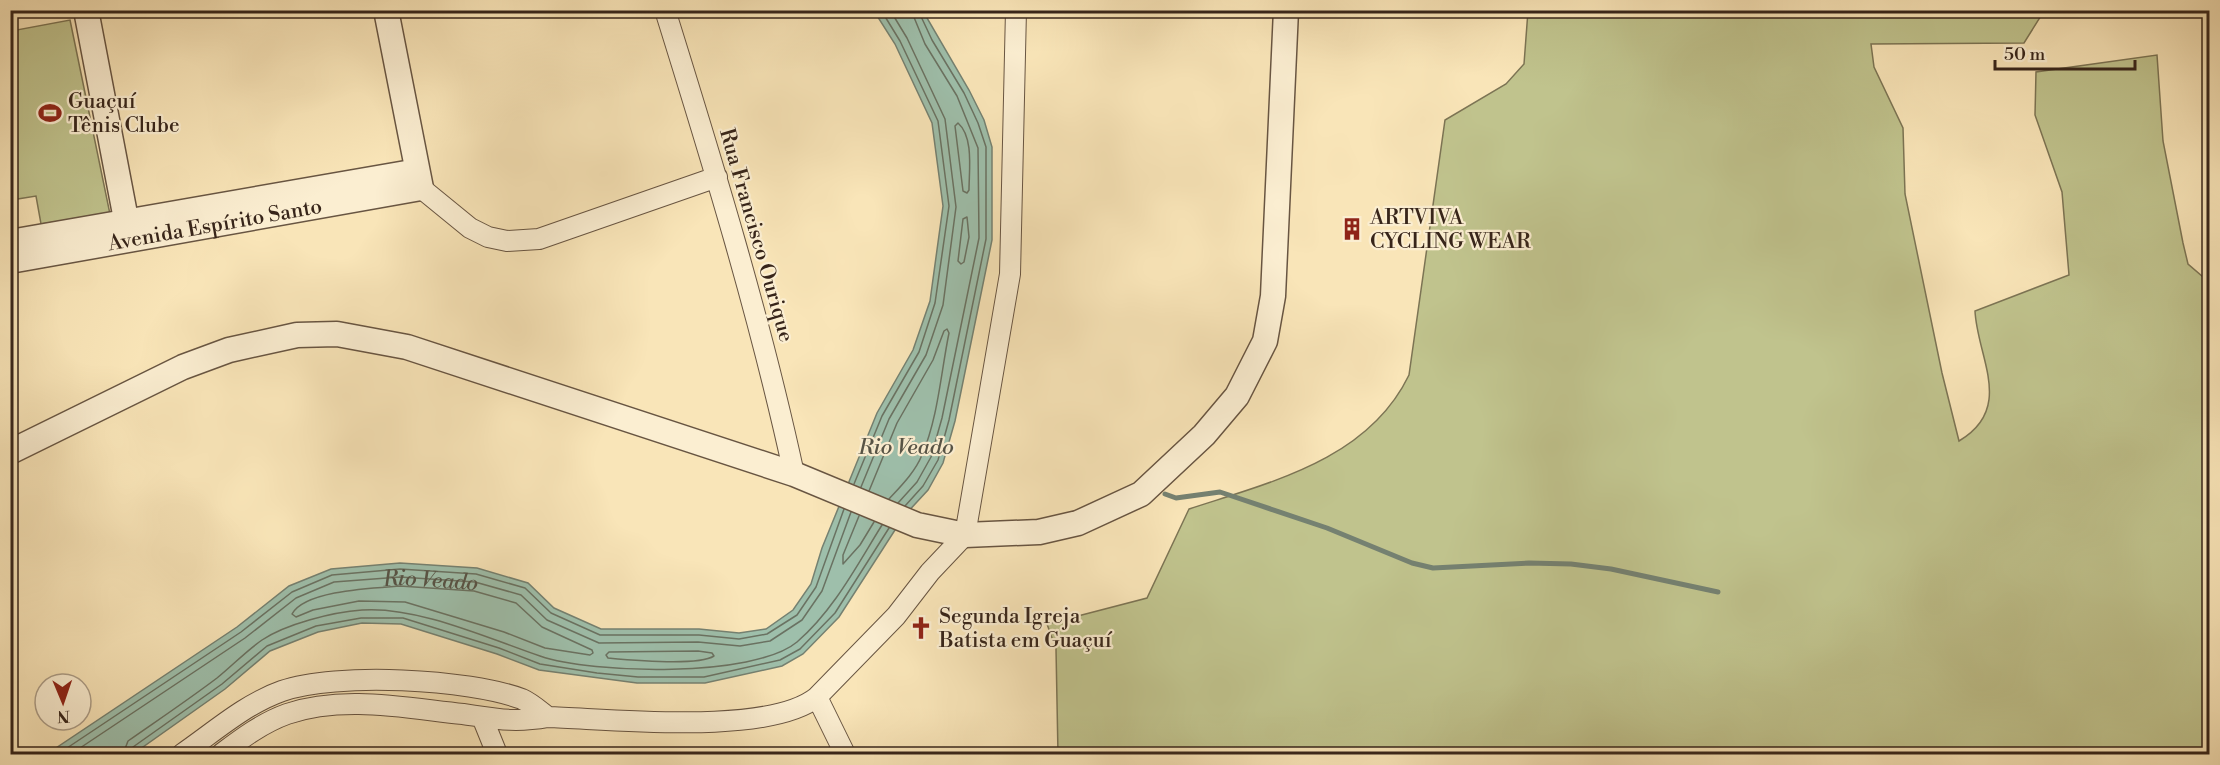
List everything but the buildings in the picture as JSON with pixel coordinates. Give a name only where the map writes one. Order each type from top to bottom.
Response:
[{"type":"street","points":[[86,10],[128,230]]},
{"type":"street","points":[[386,10],[419,180],[470,228],[488,237],[507,241],[539,239],[717,177]]},
{"type":"street","name":"Rua Francisco Ourique","points":[[665,10],[717,177],[776,392],[794,474]]},
{"type":"street","points":[[220,754],[251,731],[287,714],[332,704],[386,705],[519,722],[548,717],[730,722],[773,716],[807,705],[817,697],[896,616],[930,572],[965,535],[1010,274],[1016,10]]},
{"type":"street","points":[[10,452],[183,367],[229,350],[297,334],[337,334],[407,347],[794,474],[917,525],[965,535],[1039,532],[1078,523],[1113,509],[1141,494],[1204,435],[1237,396],[1265,341],[1273,296],[1286,10]]},
{"type":"street","name":"Avenida Espírito Santo","points":[[10,242],[128,230],[419,180]]},
{"type":"street","name":"Avenida Espírito Santo","points":[[10,261],[128,230]]},
{"type":"street","points":[[182,754],[253,703],[282,691],[318,682],[359,679],[466,686],[524,700],[548,717]]},
{"type":"street","points":[[817,697],[845,754]]},
{"type":"street","points":[[482,717],[497,754]]},
{"type":"green space","points":[[1528,11],[2044,11],[2024,43],[1871,44],[1874,67],[1903,128],[1905,194],[1942,373],[1959,441],[1976,428],[1985,413],[1989,397],[1989,381],[1975,311],[2069,275],[2062,192],[2035,115],[2036,72],[2157,55],[2163,141],[2183,243],[2188,264],[2203,277],[2209,297],[2209,754],[1058,754],[1056,649],[1047,624],[1147,598],[1189,509],[1252,489],[1314,464],[1343,448],[1369,428],[1391,404],[1409,375],[1445,120],[1506,84],[1524,64]]},
{"type":"green space","name":"Guaçuí Tênis Clube","points":[[70,20],[110,214],[41,224],[36,196],[11,200],[11,31]]},
{"type":"water","name":"Rio Veado","points":[[874,11],[923,11],[984,120],[992,147],[992,240],[955,421],[943,463],[928,490],[904,516],[839,617],[803,654],[782,666],[705,683],[637,683],[539,670],[497,654],[401,624],[362,623],[318,632],[270,651],[225,689],[133,754],[47,754],[80,732],[93,732],[93,723],[237,627],[289,586],[331,569],[400,563],[477,568],[528,583],[554,608],[601,629],[699,629],[739,633],[766,629],[793,610],[811,584],[822,548],[877,413],[913,350],[930,301],[943,206],[932,123],[895,44]]},
{"type":"waterway","points":[[1165,494],[1176,498],[1220,492],[1327,528],[1412,563],[1433,568],[1529,563],[1571,564],[1611,569],[1718,592]]},
{"type":"place","name":"Guaçuí Tênis Clube","points":[[50,113]]},
{"type":"place","name":"ARTVIVA CYCLING WEAR","points":[[1352,229]]},
{"type":"place","name":"Segunda Igreja Batista em Guaçuí","points":[[921,628]]}]
